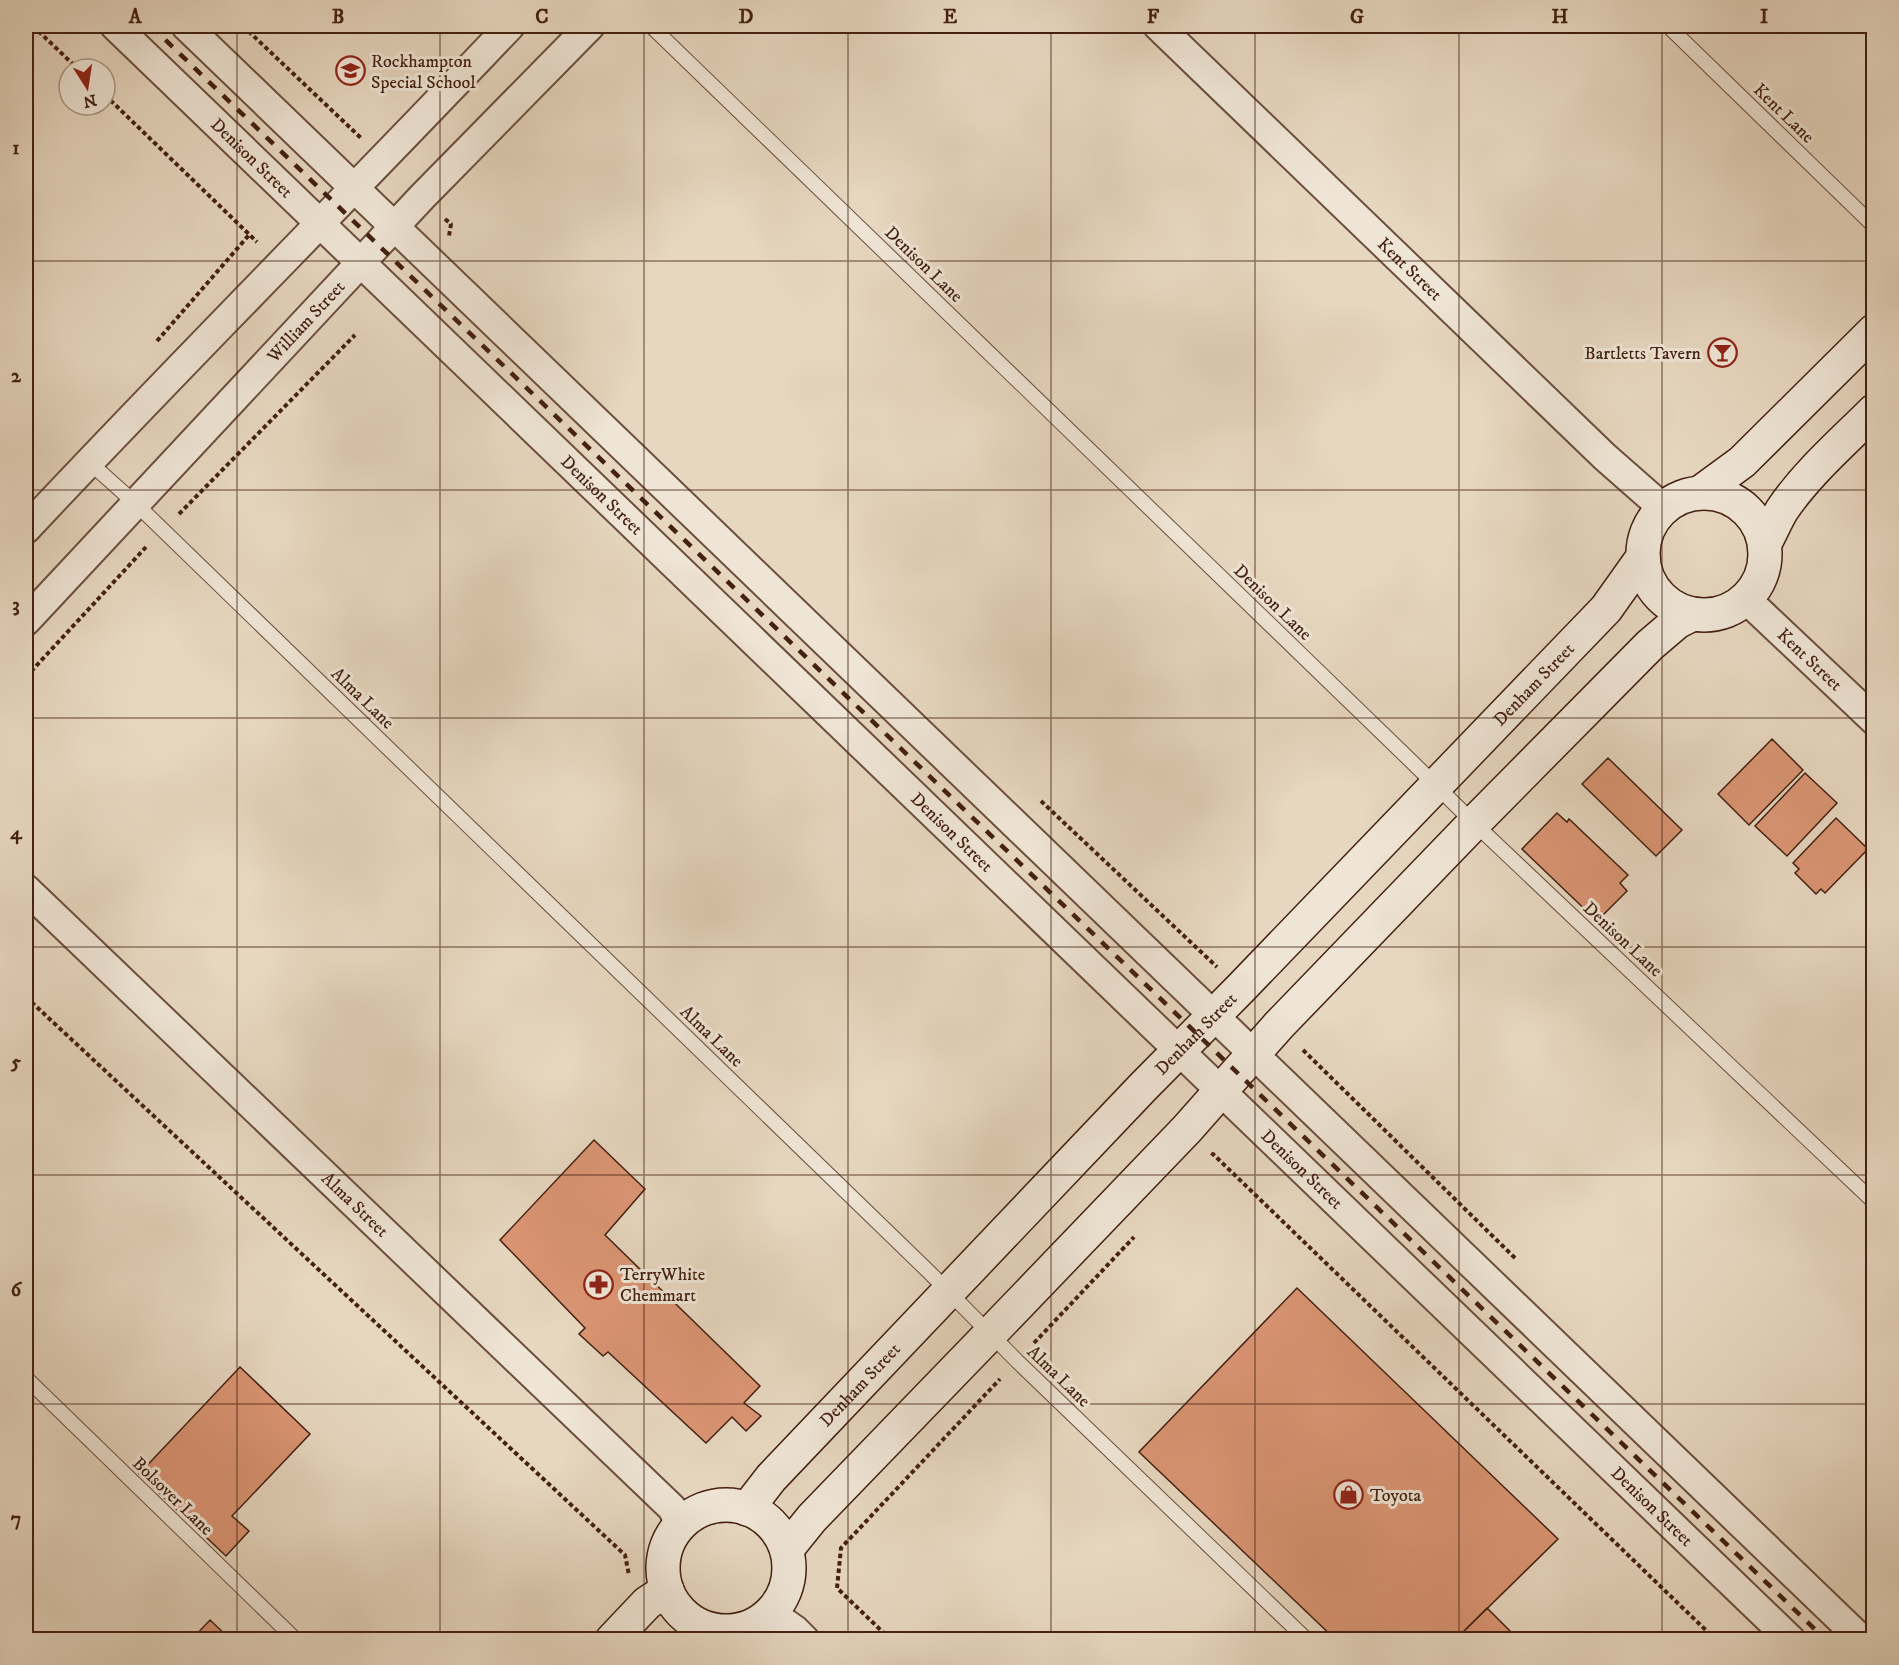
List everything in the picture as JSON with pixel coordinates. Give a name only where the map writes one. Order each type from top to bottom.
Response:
[{"type":"street","name":"Denison Street","points":[[115,26],[1791,1640]]},
{"type":"street","points":[[186,26],[1862,1640]]},
{"type":"street","points":[[26,529],[510,26]]},
{"type":"street","name":"William Street","points":[[26,621],[394,226],[590,26]]},
{"type":"street","name":"Kent Street","points":[[1158,26],[1605,457],[1663,508]]},
{"type":"street","points":[[1701,492],[1742,462],[1874,331]]},
{"type":"street","points":[[1765,543],[1782,510],[1799,489],[1874,411]]},
{"type":"street","points":[[1701,492],[1719,494],[1736,501],[1749,512],[1759,526],[1765,543],[1765,563],[1759,582],[1746,599],[1731,609],[1712,614],[1693,614],[1674,607],[1658,594],[1647,578],[1643,544],[1647,530],[1663,508],[1681,497],[1701,492]]},
{"type":"street","name":"Denham Street","points":[[747,1509],[771,1478],[949,1291],[1605,609],[1643,557]]},
{"type":"street","name":"Kent Street","points":[[1746,599],[1874,720]]},
{"type":"street","points":[[787,1549],[812,1518],[990,1335],[1221,1090],[1279,1024],[1650,645],[1677,622],[1693,614]]},
{"type":"street","name":"Alma Street","points":[[26,889],[672,1508],[681,1524]]},
{"type":"street","points":[[729,1506],[747,1509],[764,1518],[778,1532],[787,1549],[790,1566],[788,1583],[782,1599],[771,1613],[758,1623],[743,1629],[705,1634],[677,1608],[667,1590],[663,1573],[664,1555],[671,1538],[681,1524],[695,1514],[712,1508],[729,1506]]},
{"type":"street","points":[[612,1640],[647,1603],[667,1590]]},
{"type":"street","points":[[771,1613],[805,1640]]},
{"type":"lane","name":"Denison Lane","points":[[651,26],[1474,823],[1874,1202]]},
{"type":"lane","name":"Kent Lane","points":[[1668,26],[1874,226]]},
{"type":"lane","name":"Alma Lane","points":[[89,462],[135,502],[949,1291],[990,1335],[1307,1640]]},
{"type":"lane","name":"Bolsover Lane","points":[[26,1378],[296,1640]]},
{"type":"path","points":[[33,26],[65,57]]},
{"type":"path","points":[[243,26],[366,142]]},
{"type":"path","points":[[117,107],[263,248]]},
{"type":"path","points":[[26,676],[163,530],[355,335]]},
{"type":"path","points":[[26,997],[625,1555],[629,1576]]},
{"type":"path","points":[[1205,1163],[1213,1154],[1716,1640]]},
{"type":"path","points":[[891,1640],[837,1588],[841,1548],[1140,1232]]},
{"type":"building","points":[[1772,739],[1803,770],[1749,825],[1718,794]]},
{"type":"building","points":[[1608,758],[1682,830],[1656,856],[1582,784]]},
{"type":"building","points":[[1805,773],[1837,803],[1787,856],[1755,826]]},
{"type":"building","points":[[1557,813],[1567,822],[1569,819],[1628,875],[1620,883],[1627,891],[1597,921],[1522,849]]},
{"type":"building","points":[[1836,818],[1868,849],[1825,893],[1821,889],[1816,894],[1795,873],[1799,869],[1793,863]]},
{"type":"building","name":"TerryWhite Chemmart","points":[[594,1140],[645,1189],[605,1235],[760,1386],[744,1403],[761,1416],[746,1431],[732,1417],[706,1443],[608,1352],[603,1356],[579,1334],[585,1328],[500,1240]]},
{"type":"building","name":"Toyota","points":[[1297,1288],[1558,1539],[1455,1640],[1336,1640],[1139,1452]]},
{"type":"building","points":[[240,1367],[310,1434],[232,1516],[249,1531],[226,1556],[139,1474]]},
{"type":"building","points":[[1487,1608],[1519,1640],[1455,1640]]},
{"type":"building","points":[[210,1620],[231,1640],[191,1640]]},
{"type":"railway","points":[[151,26],[1826,1640]]},
{"type":"place","name":"Rockhampton Special School","points":[[350,71]]},
{"type":"place","name":"Bartletts Tavern","points":[[1722,353]]},
{"type":"place","name":"TerryWhite Chemmart","points":[[599,1284]]},
{"type":"place","name":"Toyota","points":[[1349,1495]]}]
